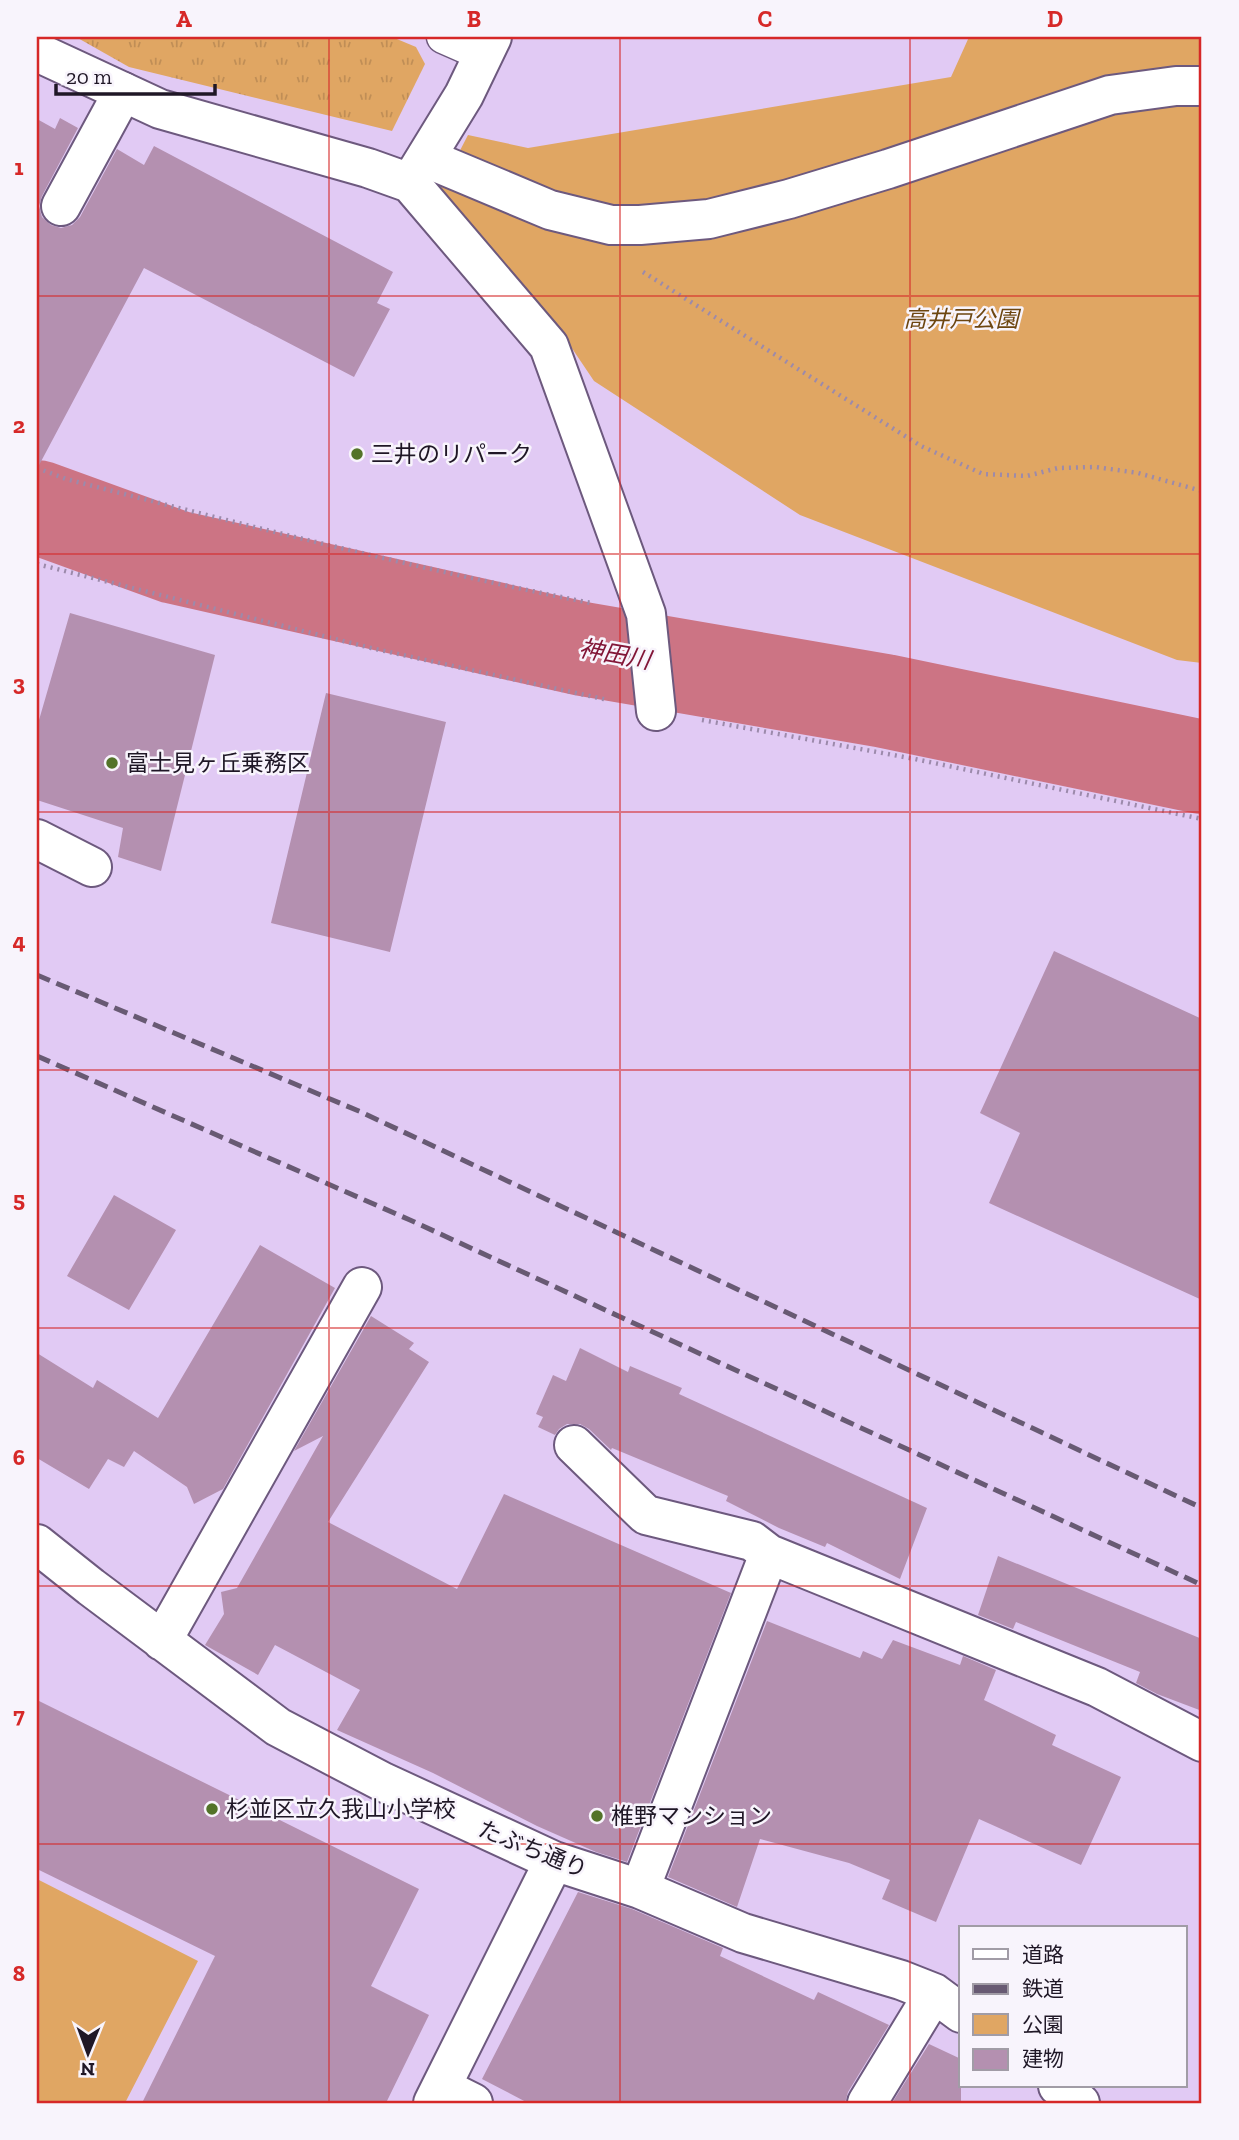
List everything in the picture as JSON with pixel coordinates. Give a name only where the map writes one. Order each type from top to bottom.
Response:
[{"type":"street","points":[[418,171],[464,95],[488,46]]},
{"type":"street","points":[[37,52],[160,110],[368,168],[418,171],[611,225],[709,219],[789,199],[888,169],[1110,95],[1176,86],[1202,86]]},
{"type":"street","points":[[61,206],[123,92]]},
{"type":"street","points":[[418,171],[549,346],[648,626],[655,711]]},
{"type":"street","points":[[37,839],[92,867]]},
{"type":"street","points":[[162,1641],[362,1287]]},
{"type":"street","points":[[574,1445],[646,1515],[752,1541],[769,1554],[1097,1687],[1202,1742]]},
{"type":"street","name":"たぶち通り","points":[[37,1544],[278,1727],[383,1783],[554,1861],[640,1889],[743,1933],[901,1980],[947,2003]]},
{"type":"street","points":[[640,1889],[769,1554]]},
{"type":"street","points":[[449,2098],[554,1861]]},
{"type":"street","points":[[867,2103],[947,2003]]},
{"type":"street","points":[[1061,2088],[1080,2103]]},
{"type":"lane","points":[[443,37],[488,46]]},
{"type":"path","points":[[611,225],[614,253],[921,446],[983,474],[1027,476],[1058,468],[1096,467],[1138,472],[1202,491]]},
{"type":"path","points":[[37,468],[66,479],[648,626]]},
{"type":"green space","points":[[76,37],[392,37],[416,47],[425,64],[392,131],[129,67]]},
{"type":"green space","name":"高井戸公園","points":[[969,37],[1202,37],[1202,663],[1177,660],[800,515],[594,381],[561,332],[449,198],[438,193],[468,135],[528,148],[951,77]]},
{"type":"green space","points":[[37,1879],[198,1961],[125,2103],[37,2103]]},
{"type":"building","points":[[60,118],[78,128],[39,206],[42,217],[51,225],[61,228],[72,225],[80,217],[117,149],[144,165],[154,146],[393,272],[377,303],[390,309],[354,377],[144,268],[37,469],[37,119],[55,129]]},
{"type":"building","name":"富士見ヶ丘乗務区","points":[[70,613],[215,655],[161,871],[118,857],[123,828],[37,800],[37,727]]},
{"type":"building","points":[[326,693],[446,722],[390,952],[271,923]]},
{"type":"building","points":[[1054,951],[1202,1019],[1202,1300],[989,1203],[1020,1133],[980,1113]]},
{"type":"building","points":[[114,1195],[176,1230],[129,1310],[67,1276]]},
{"type":"building","points":[[260,1245],[335,1288],[223,1489],[194,1504],[187,1487],[134,1451],[124,1467],[108,1459],[89,1489],[37,1458],[37,1353],[93,1388],[97,1380],[158,1418]]},
{"type":"building","points":[[371,1316],[414,1343],[409,1349],[429,1362],[328,1522],[457,1589],[504,1494],[731,1593],[627,1862],[596,1852],[537,1826],[433,1773],[337,1730],[360,1690],[275,1645],[258,1675],[205,1645],[224,1614],[221,1592],[237,1588],[323,1436],[294,1451]]},
{"type":"building","points":[[580,1348],[628,1372],[630,1366],[682,1388],[679,1394],[927,1508],[900,1579],[827,1543],[825,1547],[779,1528],[726,1501],[728,1496],[612,1448],[611,1450],[580,1424],[567,1424],[555,1435],[538,1427],[543,1417],[536,1414],[553,1375],[566,1381]]},
{"type":"building","points":[[998,1556],[1202,1639],[1202,1711],[1136,1683],[1140,1672],[1016,1622],[1013,1629],[978,1615]]},
{"type":"building","points":[[767,1621],[860,1658],[863,1651],[882,1659],[893,1640],[960,1665],[963,1656],[996,1670],[984,1700],[1056,1735],[1052,1745],[1121,1777],[1081,1865],[979,1819],[936,1922],[882,1899],[890,1880],[849,1863],[760,1839],[737,1907],[668,1877]]},
{"type":"building","points":[[37,1700],[419,1889],[371,1986],[429,2015],[386,2103],[142,2103],[215,1956],[37,1869]]},
{"type":"building","points":[[578,1892],[632,1909],[723,1948],[720,1956],[814,2000],[818,1992],[889,2025],[848,2092],[845,2103],[528,2103],[482,2079]]},
{"type":"building","points":[[929,2044],[959,2058],[961,2103],[892,2103]]},
{"type":"waterway","name":"神田川","points":[[37,507],[175,557],[583,649],[885,701],[1202,767]]},
{"type":"railway","points":[[37,975],[361,1112],[1202,1508]]},
{"type":"railway","points":[[37,1056],[410,1220],[1202,1585]]},
{"type":"place","name":"三井のリパーク","points":[[357,454]]},
{"type":"place","name":"富士見ヶ丘乗務区","points":[[112,763]]},
{"type":"place","name":"杉並区立久我山小学校","points":[[212,1809]]},
{"type":"place","name":"椎野マンション","points":[[597,1816]]}]
